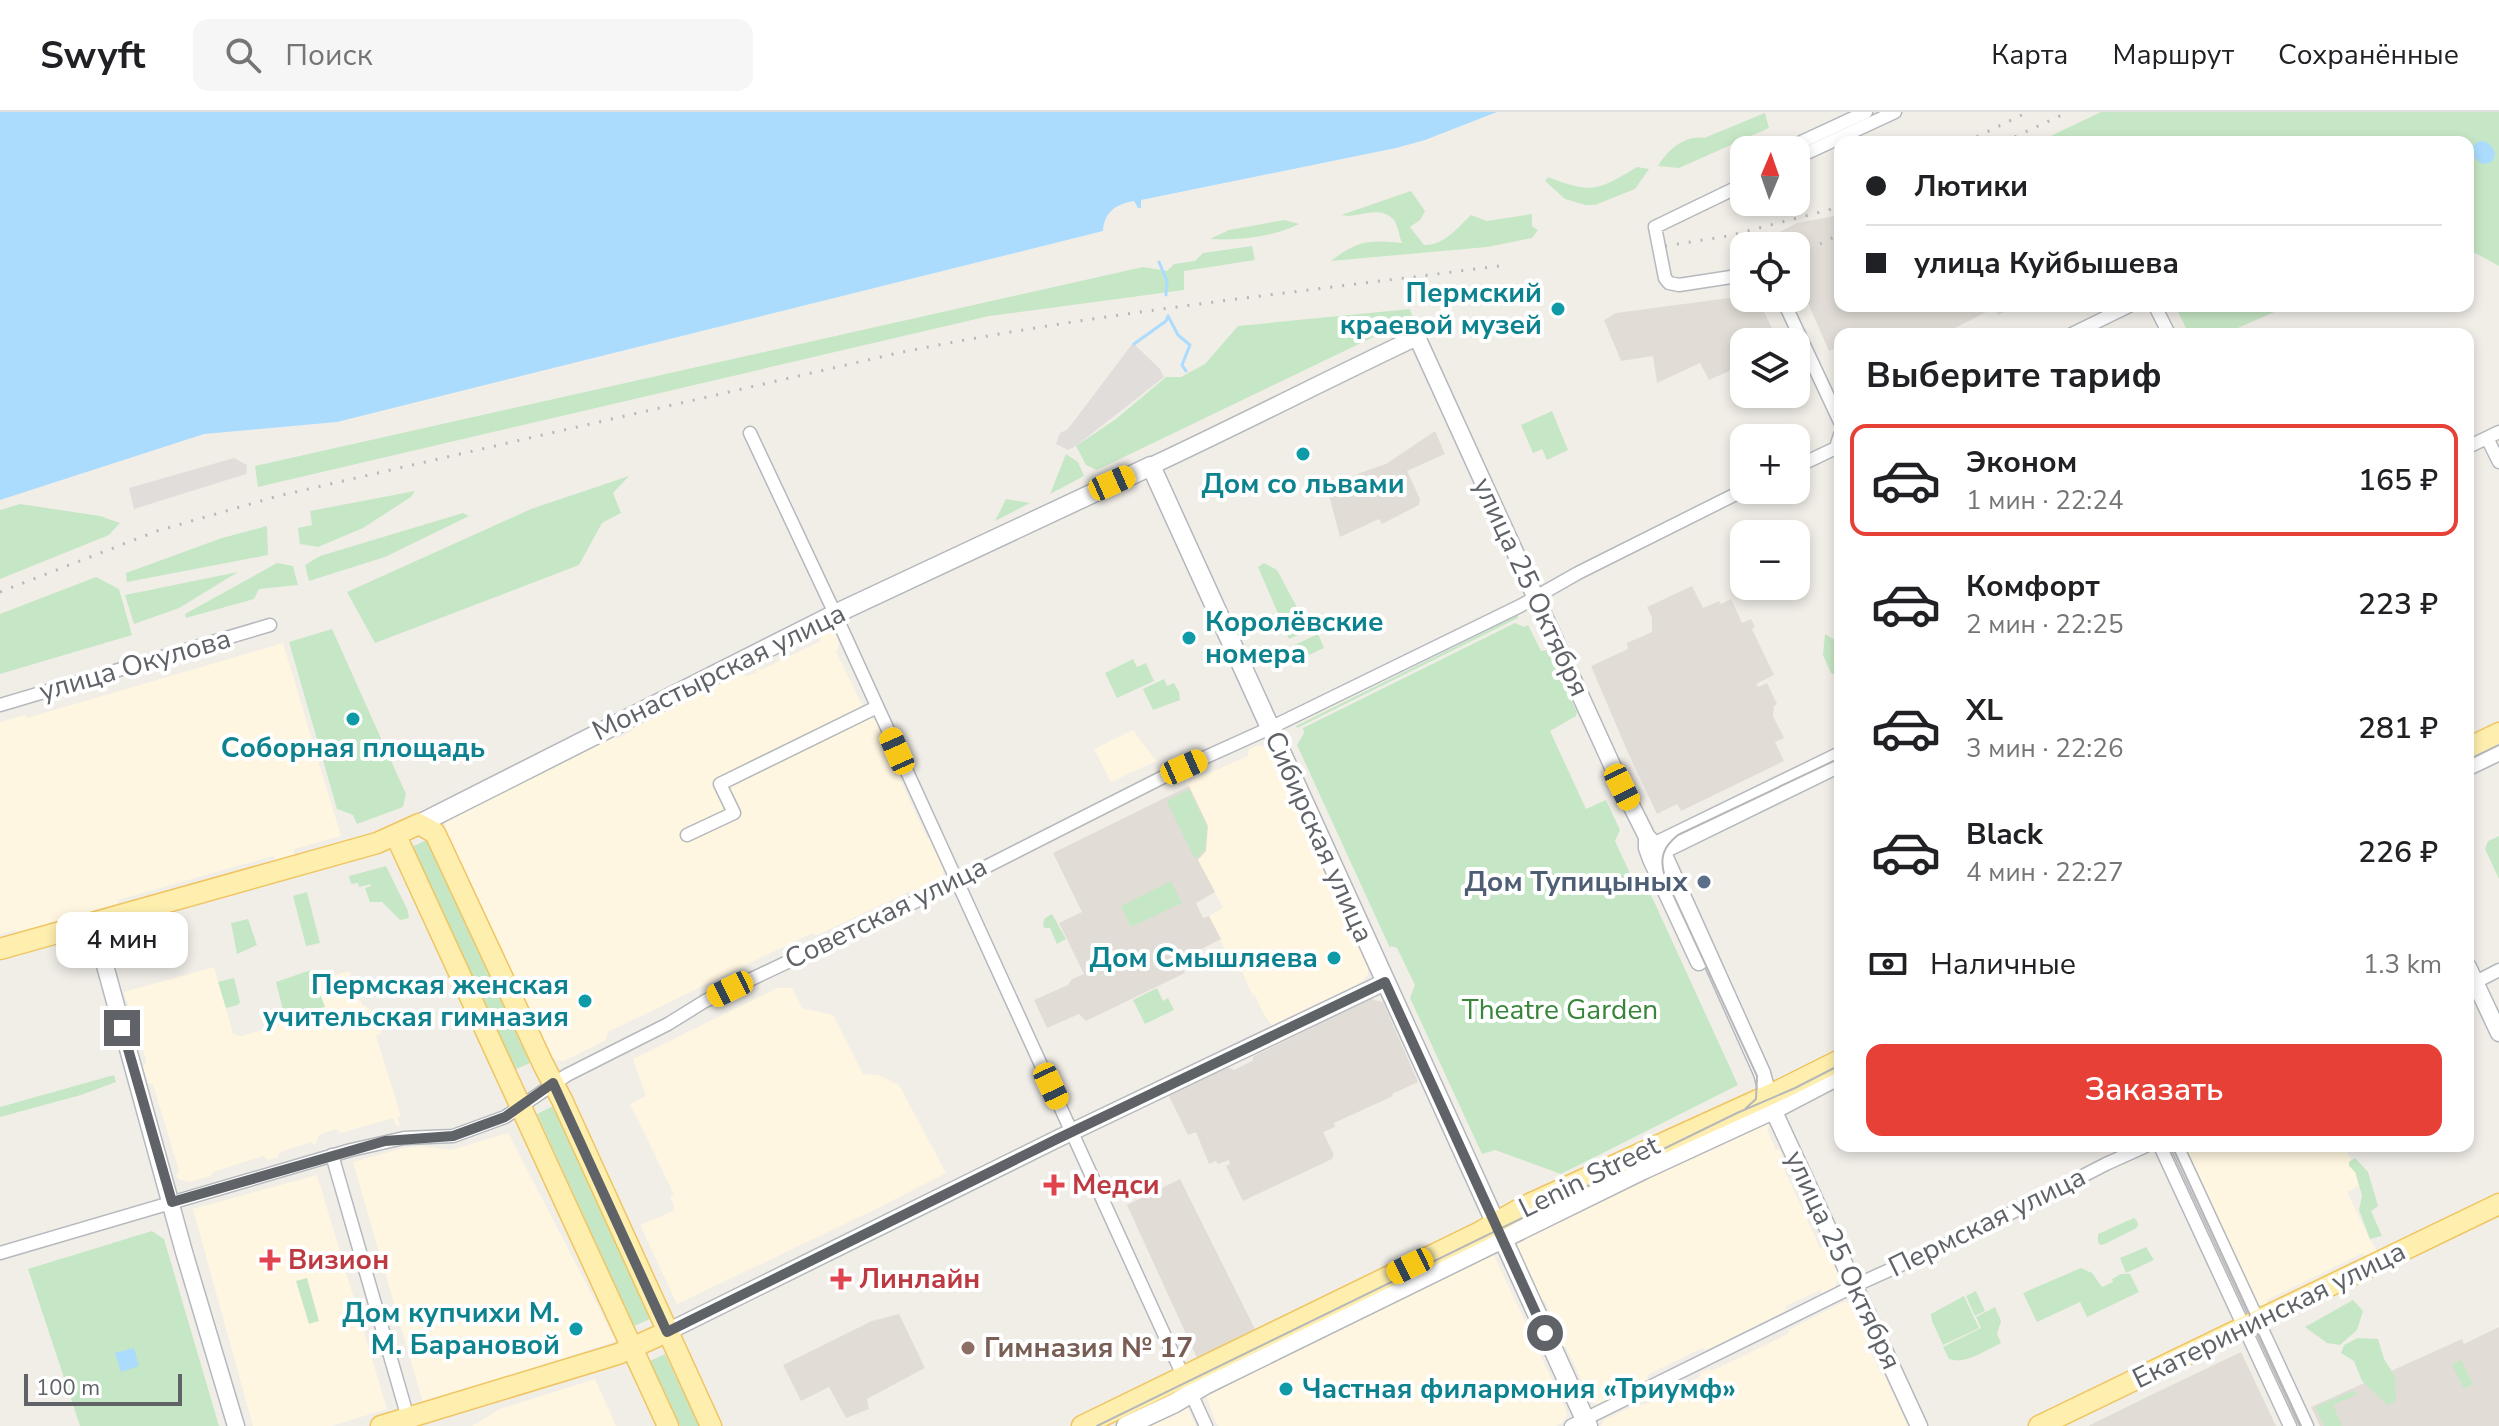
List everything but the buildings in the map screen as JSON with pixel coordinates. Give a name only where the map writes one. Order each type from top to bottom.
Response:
[{"type":"main road","name":"Монастырская улица","points":[[0,949],[430,824],[596,733],[835,614],[1151,466]]},
{"type":"main road","name":"Сибирская улица","points":[[1151,466],[1500,1232],[1581,1424]]},
{"type":"main road","points":[[2474,745],[2499,733]]},
{"type":"main road","points":[[2474,763],[2499,751]]},
{"type":"main road","points":[[430,824],[711,1426]]},
{"type":"main road","points":[[396,836],[668,1426]]},
{"type":"main road","name":"Lenin Street","points":[[1770,1102],[1834,1064]]},
{"type":"main road","name":"Lenin Street","points":[[1082,1426],[1188,1384],[1500,1232],[1525,1206],[1834,1077]]},
{"type":"main road","name":"Екатерининская улица","points":[[2039,1426],[2499,1204]]},
{"type":"main road","points":[[381,1426],[554,1375],[632,1349],[667,1332]]},
{"type":"main road","name":"Lenin Street","points":[[1126,1426],[1188,1384]]},
{"type":"street","points":[[1810,138],[1866,112]]},
{"type":"street","points":[[1843,136],[1895,112]]},
{"type":"street","points":[[1810,151],[1834,140]]},
{"type":"street","points":[[1730,191],[1655,227],[1665,278],[1669,283],[1679,285],[1730,277]]},
{"type":"street","points":[[1789,312],[1834,409]]},
{"type":"street","points":[[2084,328],[2117,312]]},
{"type":"street","name":"Монастырская улица","points":[[1151,466],[1272,410],[1417,337]]},
{"type":"street","name":"улица 25 Октября","points":[[1417,337],[1652,848],[1758,1087],[1770,1102],[1919,1426]]},
{"type":"street","points":[[750,433],[1206,1426]]},
{"type":"street","points":[[2474,444],[2493,435],[2499,462]]},
{"type":"street","points":[[1810,460],[1834,447]]},
{"type":"street","name":"Советская улица","points":[[0,1253],[332,1155],[404,1138],[453,1136],[505,1117],[553,1083],[668,1024],[705,1001],[1536,598],[1578,573],[1730,497]]},
{"type":"street","name":"улица Окулова","points":[[0,705],[270,625]]},
{"type":"street","points":[[687,835],[734,813],[720,784],[877,707]]},
{"type":"street","points":[[1652,848],[1834,756]]},
{"type":"street","points":[[1652,848],[1834,769]]},
{"type":"street","points":[[93,922],[236,1426]]},
{"type":"street","points":[[2474,977],[2499,970]]},
{"type":"street","points":[[667,1332],[1385,982]]},
{"type":"street","points":[[2474,986],[2499,1033]]},
{"type":"street","name":"Пермская улица","points":[[1581,1424],[1854,1286],[1976,1231],[2133,1152]]},
{"type":"street","points":[[2163,1152],[2307,1426]]},
{"type":"street","points":[[2179,1152],[2290,1426]]},
{"type":"street","points":[[332,1155],[408,1418]]},
{"type":"shaded area","points":[[1834,216],[1834,312],[1986,312],[1955,328],[1834,328],[1834,349],[1829,351],[1810,308],[1810,232],[1780,232],[1797,223]]},
{"type":"shaded area","points":[[1730,298],[1730,312],[1764,312],[1772,328],[1730,328],[1730,371],[1709,380],[1700,363],[1657,383],[1653,356],[1621,361],[1604,320],[1616,313]]},
{"type":"shaded area","points":[[1133,343],[1160,369],[1164,377],[1076,446],[1068,450],[1056,444],[1060,433],[1068,429]]},
{"type":"shaded area","points":[[1435,431],[1445,454],[1407,471],[1420,499],[1419,505],[1382,524],[1379,519],[1340,537],[1324,485],[1331,487],[1386,464]]},
{"type":"shaded area","points":[[234,458],[247,465],[246,474],[134,509],[129,488]]},
{"type":"shaded area","points":[[1692,586],[1703,608],[1719,601],[1721,604],[1731,600],[1742,623],[1751,619],[1755,627],[1752,629],[1774,675],[1756,684],[1758,687],[1767,683],[1777,704],[1773,716],[1784,738],[1775,742],[1784,761],[1681,811],[1677,804],[1657,814],[1591,666],[1628,649],[1627,643],[1652,632],[1652,618],[1647,607]]},
{"type":"shaded area","points":[[828,629],[837,637],[839,646],[836,652],[868,717],[876,720],[886,742],[885,747],[927,838],[931,839],[943,868],[943,876],[917,891],[915,889],[817,935],[812,933],[608,1032],[606,1040],[564,1061],[556,1060],[550,1054],[446,833],[447,819],[612,736],[618,738],[632,731],[631,727],[737,674],[747,676],[756,673],[757,664],[761,670],[821,641],[818,633]]},
{"type":"shaded area","points":[[283,643],[341,836],[294,849],[294,857],[278,862],[273,856],[118,900],[116,908],[18,935],[16,930],[0,934],[0,722],[25,715],[27,718]]},
{"type":"shaded area","points":[[1133,730],[1156,761],[1111,782],[1094,749]]},
{"type":"shaded area","points":[[1257,746],[1268,749],[1368,968],[1362,982],[1272,1025],[1253,996],[1239,965],[1224,948],[1209,916],[1223,908],[1198,860],[1208,826],[1186,783],[1248,756],[1249,749]]},
{"type":"shaded area","points":[[1189,786],[1208,826],[1206,851],[1198,860],[1215,892],[1196,903],[1203,918],[1209,916],[1221,939],[1188,956],[1190,960],[1179,966],[1185,973],[1086,1021],[1079,1014],[1047,1028],[1034,1000],[1084,974],[1059,923],[1082,912],[1053,853]]},
{"type":"shaded area","points":[[214,967],[233,1034],[241,1036],[313,1015],[310,983],[349,971],[362,1004],[372,1011],[382,1032],[376,1036],[401,1116],[397,1117],[400,1126],[393,1118],[341,1133],[336,1129],[319,1135],[315,1145],[311,1142],[280,1152],[278,1157],[269,1160],[263,1156],[190,1182],[178,1179],[176,1175],[179,1171],[153,1084],[148,1083],[143,1066],[147,1062],[124,992]]},
{"type":"shaded area","points":[[777,988],[792,988],[802,1008],[833,1015],[863,1074],[878,1075],[899,1085],[946,1173],[677,1304],[640,1225],[674,1211],[670,1197],[674,1194],[630,1104],[646,1096],[633,1059]]},
{"type":"shaded area","points":[[1371,999],[1383,1002],[1418,1082],[1334,1123],[1335,1127],[1323,1132],[1334,1155],[1332,1159],[1243,1201],[1226,1166],[1230,1164],[1229,1160],[1209,1164],[1196,1132],[1188,1135],[1169,1096],[1228,1067],[1234,1070],[1252,1061],[1254,1056]]},
{"type":"shaded area","points":[[1766,1122],[1820,1248],[1825,1246],[1839,1276],[1835,1287],[1822,1293],[1820,1290],[1706,1350],[1702,1348],[1647,1375],[1648,1380],[1609,1400],[1597,1404],[1589,1401],[1516,1240]]},
{"type":"shaded area","points":[[508,1133],[616,1341],[423,1403],[353,1162],[420,1146],[451,1150]]},
{"type":"shaded area","points":[[2184,1152],[2347,1152],[2364,1183],[2347,1192],[2377,1251],[2366,1257],[2363,1253],[2267,1300],[2268,1305],[2257,1305],[2209,1207],[2212,1203],[2191,1159],[2187,1159]]},
{"type":"shaded area","points":[[317,1175],[387,1409],[331,1426],[253,1426],[193,1209]]},
{"type":"shaded area","points":[[1180,1179],[1255,1329],[1197,1358],[1127,1205]]},
{"type":"shaded area","points":[[1492,1251],[1565,1408],[1567,1416],[1562,1423],[1556,1426],[1219,1426],[1216,1423],[1205,1393]]},
{"type":"shaded area","points":[[1845,1301],[1851,1305],[1908,1426],[1601,1426],[1604,1420],[1634,1406],[1650,1403],[1700,1377],[1700,1373],[1709,1369],[1712,1371],[1788,1334],[1789,1330]]},
{"type":"shaded area","points":[[899,1314],[925,1368],[867,1399],[869,1409],[846,1418],[829,1387],[801,1401],[783,1365],[872,1321]]},
{"type":"shaded area","points":[[2499,1327],[2499,1426],[2320,1426],[2311,1407],[2462,1339],[2464,1344]]},
{"type":"shaded area","points":[[2241,1352],[2276,1426],[2088,1426],[2147,1397]]},
{"type":"shaded area","points":[[595,1379],[616,1426],[472,1426],[500,1409]]},
{"type":"shaded area","points":[[1181,1406],[1188,1409],[1196,1426],[1139,1426]]},
{"type":"green space","points":[[2101,112],[2499,112],[2499,266],[2474,252],[2474,136],[2051,136]]},
{"type":"green space","points":[[1765,113],[1769,128],[1751,136],[1730,136],[1730,145],[1679,168],[1658,166],[1683,141],[1704,138]]},
{"type":"green space","points":[[1637,167],[1649,169],[1635,189],[1595,205],[1565,199],[1545,181],[1548,177],[1575,186],[1594,187]]},
{"type":"green space","points":[[1411,191],[1425,211],[1420,220],[1410,227],[1424,245],[1444,239],[1471,215],[1487,221],[1532,214],[1532,226],[1538,230],[1532,238],[1487,247],[1331,261],[1364,243],[1402,243],[1395,221],[1387,215],[1374,212],[1341,215]]},
{"type":"green space","points":[[1284,220],[1299,224],[1256,237],[1210,239],[1229,230]]},
{"type":"green space","points":[[1252,246],[1255,260],[1184,271],[1184,290],[989,316],[258,487],[255,466],[1143,267],[1167,271],[1174,264],[1195,261],[1203,253]]},
{"type":"green space","points":[[1410,309],[1413,318],[1097,470],[1086,465],[1076,446],[1116,419],[1166,377],[1181,377],[1205,364],[1238,326]]},
{"type":"green space","points":[[2178,312],[2274,312],[2238,328],[2186,328]]},
{"type":"green space","points":[[1552,411],[1568,450],[1547,460],[1542,449],[1533,453],[1521,425]]},
{"type":"green space","points":[[1066,454],[1078,462],[1084,476],[1050,494]]},
{"type":"green space","points":[[629,476],[613,493],[621,513],[602,523],[579,565],[375,643],[347,592],[531,509]]},
{"type":"green space","points":[[415,491],[411,497],[363,528],[318,547],[300,544],[298,528],[312,525],[310,511]]},
{"type":"green space","points":[[1006,499],[1030,503],[995,521]]},
{"type":"green space","points":[[20,504],[100,516],[120,523],[109,535],[0,579],[0,510]]},
{"type":"green space","points":[[463,513],[469,516],[385,557],[309,581],[305,565],[320,556]]},
{"type":"green space","points":[[267,526],[268,555],[127,582],[126,573],[222,538]]},
{"type":"green space","points":[[277,563],[293,566],[298,585],[259,589],[254,599],[186,618],[185,614]]},
{"type":"green space","points":[[1264,563],[1277,570],[1309,630],[1289,639],[1258,567]]},
{"type":"green space","points":[[238,572],[179,608],[134,624],[125,595]]},
{"type":"green space","points":[[96,577],[119,589],[132,635],[0,674],[0,614]]},
{"type":"green space","points":[[1518,615],[1518,618],[1297,728],[1296,726]]},
{"type":"green space","name":"Theatre Garden","points":[[1515,623],[1524,627],[1528,625],[1541,651],[1547,650],[1577,712],[1576,716],[1550,731],[1586,809],[1606,800],[1620,830],[1615,841],[1634,882],[1646,884],[1738,1085],[1561,1174],[1495,1150],[1482,1154],[1410,998],[1415,985],[1397,948],[1390,948],[1297,745],[1304,733],[1303,728]]},
{"type":"green space","points":[[332,629],[406,794],[403,807],[357,824],[353,815],[337,809],[289,642]]},
{"type":"green space","points":[[1318,634],[1324,648],[1309,655],[1306,651],[1289,660],[1284,650]]},
{"type":"green space","points":[[1825,634],[1834,639],[1834,674],[1831,673],[1823,655]]},
{"type":"green space","points":[[1133,659],[1137,667],[1146,663],[1154,681],[1117,698],[1105,673]]},
{"type":"green space","points":[[1164,679],[1167,686],[1174,683],[1180,700],[1153,710],[1143,689]]},
{"type":"green space","points":[[1189,789],[1207,826],[1205,850],[1195,859],[1168,804],[1168,800]]},
{"type":"green space","points":[[2499,836],[2499,879],[2485,849],[2488,841]]},
{"type":"green space","points":[[427,840],[530,1063],[514,1070],[411,847]]},
{"type":"green space","points":[[386,866],[409,918],[400,920],[382,902],[370,902],[365,888],[371,884],[359,887],[358,883],[351,884],[349,876]]},
{"type":"green space","points":[[1171,881],[1182,903],[1131,927],[1121,906]]},
{"type":"green space","points":[[307,892],[320,943],[306,946],[293,896]]},
{"type":"green space","points":[[1052,914],[1066,939],[1057,944],[1050,928],[1044,928],[1043,924],[1045,918]]},
{"type":"green space","points":[[248,919],[257,945],[237,954],[231,923]]},
{"type":"green space","points":[[311,970],[325,1007],[286,1022],[276,982]]},
{"type":"green space","points":[[234,978],[240,1002],[226,1008],[218,982]]},
{"type":"green space","points":[[1157,988],[1163,1001],[1168,998],[1174,1010],[1145,1024],[1133,1000]]},
{"type":"green space","points":[[114,1075],[116,1082],[81,1095],[0,1117],[0,1107]]},
{"type":"green space","points":[[553,1106],[650,1319],[634,1326],[537,1114]]},
{"type":"green space","points":[[2355,1158],[2368,1172],[2378,1206],[2371,1211],[2382,1236],[2370,1239],[2359,1210],[2362,1195],[2355,1172],[2349,1166]]},
{"type":"green space","points":[[2134,1218],[2138,1226],[2135,1229],[2100,1245],[2098,1234]]},
{"type":"green space","points":[[152,1231],[164,1239],[219,1426],[80,1426],[28,1269]]},
{"type":"green space","points":[[2146,1247],[2154,1260],[2126,1273],[2120,1258]]},
{"type":"green space","points":[[2081,1268],[2092,1273],[2102,1287],[2121,1274],[2130,1274],[2139,1292],[2087,1317],[2080,1302],[2037,1322],[2023,1293]]},
{"type":"green space","points":[[307,1278],[319,1321],[309,1324],[296,1281]]},
{"type":"green space","points":[[1976,1291],[1985,1311],[1975,1316],[1966,1296]]},
{"type":"green space","points":[[1964,1296],[1979,1328],[1943,1345],[1931,1314]]},
{"type":"green space","points":[[2353,1300],[2363,1311],[2357,1330],[2340,1345],[2327,1343],[2305,1327]]},
{"type":"green space","points":[[1995,1307],[2001,1321],[1997,1334],[2001,1343],[1969,1358],[1949,1359],[1943,1347],[1981,1328],[1976,1317]]},
{"type":"green space","points":[[2358,1338],[2378,1339],[2384,1359],[2395,1376],[2396,1401],[2388,1405],[2362,1381],[2354,1361],[2341,1353],[2344,1345]]},
{"type":"green space","points":[[665,1354],[699,1426],[680,1426],[650,1361]]},
{"type":"green space","points":[[2461,1360],[2473,1384],[2464,1389],[2452,1365]]},
{"type":"green space","points":[[2353,1391],[2358,1394],[2333,1405],[2342,1426],[2324,1426],[2315,1407]]},
{"type":"water","points":[[0,112],[1497,112],[1396,148],[1141,200],[1141,208],[1134,201],[1128,202],[1109,214],[1103,231],[337,422],[204,434],[0,500]]},
{"type":"water","points":[[134,1348],[139,1366],[121,1372],[115,1353]]},
{"type":"waterway","points":[[2482,151],[2485,154]]},
{"type":"waterway","points":[[1159,262],[1167,281],[1166,295]]},
{"type":"waterway","points":[[1134,344],[1166,321],[1168,316],[1178,335],[1190,345],[1182,365],[1186,371]]},
{"type":"tram line","points":[[2474,757],[2499,745]]},
{"type":"tram line","points":[[1746,1108],[1756,1099],[1757,1076],[1665,877],[1662,864],[1664,853],[1678,835],[1834,761]]},
{"type":"tram line","points":[[1097,1426],[1834,1068]]},
{"type":"tram line","points":[[2175,1152],[2301,1426]]},
{"type":"railway","points":[[1978,136],[2028,112]]},
{"type":"railway","points":[[2017,136],[2068,112]]},
{"type":"railway","points":[[1665,246],[1728,236],[1834,209]]},
{"type":"railway","points":[[1820,244],[1834,237]]},
{"type":"railway","points":[[0,592],[157,531],[278,496],[898,353],[1125,314],[1506,265]]},
{"type":"place","name":"Пермский краевой музей","points":[[1558,309]]},
{"type":"place","name":"Дом со львами","points":[[1303,454]]},
{"type":"place","name":"Королёвские номера","points":[[1189,638]]},
{"type":"place","name":"Соборная площадь","points":[[353,719]]},
{"type":"place","name":"Дом Тупицыных","points":[[1704,882]]},
{"type":"place","name":"Дом Смышляева","points":[[1334,958]]},
{"type":"place","name":"Пермская женская учительская гимназия","points":[[585,1001]]},
{"type":"place","name":"Медси","points":[[1054,1185]]},
{"type":"place","name":"Визион","points":[[270,1260]]},
{"type":"place","name":"Линлайн","points":[[841,1279]]},
{"type":"place","name":"Дом купчихи М. М. Барановой","points":[[576,1329]]},
{"type":"place","name":"Гимназия № 17","points":[[968,1348]]},
{"type":"place","name":"Частная филармония «Триумф»","points":[[1286,1389]]},
{"type":"route","points":[[122,1028],[172,1202],[385,1141],[453,1136],[505,1117],[553,1083],[667,1332],[1057,1139],[1385,982],[1545,1333]]}]
